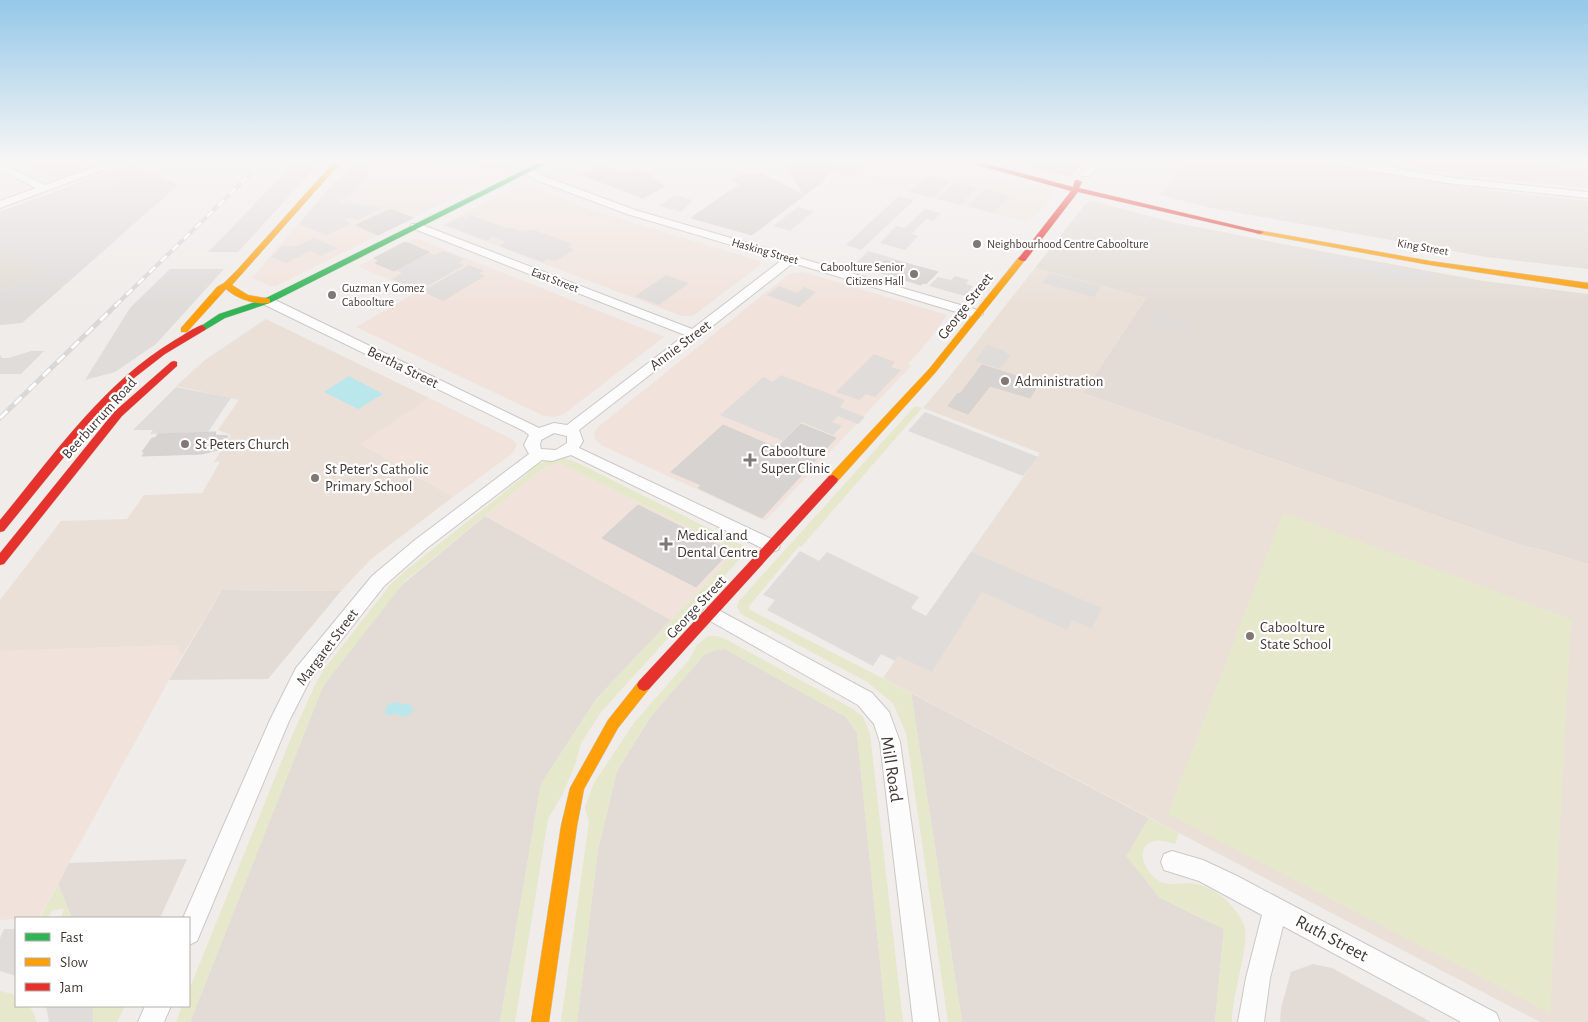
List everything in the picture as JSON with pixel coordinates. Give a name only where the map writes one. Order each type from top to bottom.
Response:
[{"type":"main road","points":[[178,341],[183,331],[220,289],[227,285],[230,278],[241,271],[297,208]]},
{"type":"main road","name":"Beerburrum Road","points":[[0,528],[106,399],[146,364],[178,341],[222,316],[267,301],[453,208]]},
{"type":"main road","name":"George Street","points":[[540,1022],[569,826],[578,788],[592,759],[613,724],[643,686],[926,378],[1059,208]]},
{"type":"main road","name":"King Street","points":[[1155,208],[1175,215],[1479,271],[1588,286]]},
{"type":"main road","name":"King Street","points":[[1186,208],[1227,218],[1456,259],[1588,277]]},
{"type":"main road","points":[[241,271],[241,282],[259,292],[267,301]]},
{"type":"main road","points":[[227,285],[234,293],[246,298],[267,301]]},
{"type":"main road","name":"Beerburrum Road","points":[[238,322],[252,314],[267,301]]},
{"type":"main road","name":"Beerburrum Road","points":[[0,561],[118,414],[149,384],[183,357]]},
{"type":"street","name":"Hasking Street","points":[[620,208],[977,314]]},
{"type":"street","name":"East Street","points":[[416,226],[694,334]]},
{"type":"street","name":"Annie Street","points":[[570,430],[791,258]]},
{"type":"street","name":"Bertha Street","points":[[267,301],[520,423],[538,434]]},
{"type":"street","points":[[554,428],[570,430],[574,434],[576,442],[570,450],[558,455],[539,454],[535,452],[532,445],[538,434],[554,428]]},
{"type":"street","points":[[570,450],[581,453],[772,546]]},
{"type":"street","name":"Margaret Street","points":[[190,931],[280,720],[303,674],[378,582],[422,544],[539,454]]},
{"type":"street","name":"Mill Road","points":[[711,613],[865,699],[877,710],[890,742],[926,1022]]},
{"type":"street","name":"Ruth Street","points":[[1172,862],[1203,871],[1276,908],[1487,1022]]},
{"type":"street","points":[[1251,1022],[1258,978],[1276,908]]},
{"type":"street","points":[[151,1022],[158,1007]]},
{"type":"shaded area","points":[[12,208],[152,208],[22,323],[0,325],[0,291],[45,272],[0,245],[0,212]]},
{"type":"shaded area","points":[[251,208],[278,208],[238,252],[208,252]]},
{"type":"shaded area","points":[[311,208],[433,208],[276,286],[271,286],[252,278]]},
{"type":"shaded area","points":[[313,208],[382,208],[358,220],[351,217],[345,220],[351,224],[326,235],[299,224]]},
{"type":"shaded area","points":[[476,208],[584,208],[760,261],[759,266],[693,316],[682,316],[442,225]]},
{"type":"shaded area","points":[[665,208],[685,208],[681,212]]},
{"type":"shaded area","points":[[797,208],[814,211],[790,231],[773,226]]},
{"type":"shaded area","points":[[886,208],[906,208],[861,250],[846,245]]},
{"type":"shaded area","points":[[971,208],[1041,208],[1028,222]]},
{"type":"shaded area","points":[[974,208],[999,208],[994,213]]},
{"type":"shaded area","points":[[1083,208],[1118,208],[1172,222],[1483,281],[1588,294],[1588,564],[1527,547],[1083,393],[1146,298],[1035,268]]},
{"type":"shaded area","points":[[1211,208],[1588,208],[1588,269],[1486,257]]},
{"type":"shaded area","points":[[925,209],[941,213],[933,221],[926,219],[911,234],[918,236],[905,250],[880,243],[896,226],[905,228]]},
{"type":"shaded area","points":[[470,215],[509,229],[512,228],[524,232],[531,229],[573,244],[568,247],[574,250],[555,261],[548,259],[542,262],[499,246],[506,242],[493,237],[487,241],[445,225]]},
{"type":"shaded area","points":[[314,238],[338,248],[321,256],[310,251],[286,263],[272,257],[282,246],[297,246]]},
{"type":"shaded area","points":[[414,239],[664,337],[564,414],[555,417],[544,416],[356,327],[417,292],[358,266]]},
{"type":"shaded area","points":[[0,245],[46,272],[0,291]]},
{"type":"shaded area","points":[[443,251],[464,259],[458,263],[464,265],[419,291],[392,279],[402,273],[396,270],[428,253],[435,255]]},
{"type":"shaded area","points":[[868,251],[895,259],[893,261],[885,259],[873,272],[853,266]]},
{"type":"shaded area","points":[[1312,251],[1433,273],[1436,283],[1422,280],[1422,285],[1312,264]]},
{"type":"shaded area","points":[[469,265],[484,271],[479,273],[485,276],[443,301],[422,291]]},
{"type":"shaded area","name":"Caboolture State School","points":[[1035,268],[1146,298],[1083,393],[1527,547],[1588,564],[1588,1022],[1540,1022],[883,678],[1040,453],[923,408]]},
{"type":"shaded area","points":[[170,269],[224,269],[156,344],[115,372],[85,380],[130,308]]},
{"type":"shaded area","points":[[803,272],[947,315],[930,339],[908,364],[911,366],[765,521],[601,445],[595,439],[594,432],[599,426],[789,274]]},
{"type":"shaded area","points":[[1050,273],[1101,286],[1094,297],[1042,283]]},
{"type":"shaded area","points":[[666,275],[689,283],[659,305],[635,296]]},
{"type":"shaded area","points":[[955,276],[969,280],[966,284],[973,286],[965,296],[929,286],[938,277],[951,280]]},
{"type":"shaded area","points":[[779,286],[797,293],[804,287],[816,292],[799,307],[767,295]]},
{"type":"shaded area","points":[[1154,308],[1169,311],[1169,317],[1190,321],[1187,332],[1151,325]]},
{"type":"shaded area","name":"St Peter's Catholic Primary School","points":[[266,319],[429,398],[360,444],[453,497],[370,560],[341,591],[222,590],[182,656],[176,645],[0,651],[0,600],[61,521],[127,519],[144,495],[202,493],[220,462],[214,462],[231,435],[218,430],[239,400],[176,386],[205,360]]},
{"type":"shaded area","points":[[987,345],[1003,350],[1010,356],[1000,369],[975,361]]},
{"type":"shaded area","points":[[31,351],[44,351],[21,374],[0,374],[0,355],[2,358],[9,358]]},
{"type":"shaded area","points":[[874,354],[895,362],[891,367],[901,370],[875,397],[866,394],[859,400],[836,392]]},
{"type":"shaded area","points":[[781,375],[845,400],[840,407],[865,417],[858,424],[838,416],[832,422],[842,426],[833,435],[802,422],[783,441],[720,415],[763,377],[773,382]]},
{"type":"shaded area","points":[[176,387],[231,398],[208,432],[150,434],[153,430],[133,430]]},
{"type":"shaded area","points":[[429,398],[513,440],[517,444],[513,453],[453,497],[359,444]]},
{"type":"shaded area","points":[[925,412],[1038,457],[1023,476],[908,431]]},
{"type":"shaded area","points":[[559,463],[731,548],[733,555],[671,620],[485,516],[545,467]]},
{"type":"shaded area","points":[[485,516],[671,620],[597,698],[541,784],[500,1022],[190,1022],[323,686],[398,588]]},
{"type":"shaded area","points":[[800,551],[819,561],[827,552],[919,597],[911,608],[926,616],[971,552],[1102,608],[1092,629],[1072,620],[1067,630],[982,592],[932,672],[898,656],[895,661],[881,654],[873,666],[767,610],[775,600],[763,595]]},
{"type":"shaded area","points":[[222,590],[341,591],[268,679],[169,680]]},
{"type":"shaded area","points":[[176,645],[182,656],[40,917],[15,917],[15,919],[0,920],[0,651]]},
{"type":"shaded area","points":[[725,649],[846,717],[857,733],[886,1022],[577,1022],[598,849],[617,771],[651,716],[704,655],[715,650]]},
{"type":"shaded area","points":[[911,693],[1149,818],[1127,856],[1160,898],[1224,929],[1215,1022],[962,1022]]},
{"type":"shaded area","points":[[187,859],[160,917],[72,917],[58,884],[69,863]]},
{"type":"shaded area","points":[[4,929],[15,929],[15,976],[0,971],[0,938]]},
{"type":"shaded area","points":[[1313,964],[1332,968],[1431,1022],[1280,1022],[1281,1008],[1291,972]]},
{"type":"shaded area","points":[[46,1007],[93,1007],[93,1022],[49,1022]]},
{"type":"green space","points":[[915,406],[922,408],[801,547],[799,546],[749,606],[750,610],[911,693],[962,1022],[948,1022],[906,733],[893,703],[867,682],[741,614],[737,607],[739,601]]},
{"type":"green space","points":[[563,458],[576,462],[742,545],[746,548],[746,552],[601,712],[581,743],[575,765],[563,793],[548,819],[515,1022],[500,1022],[541,784],[597,698],[733,555],[731,548],[559,463],[545,467],[406,580],[323,686],[190,1022],[176,1022],[182,1007],[190,1007],[190,988],[291,738],[316,683],[325,668],[391,584],[404,572],[534,467],[553,459]]},
{"type":"green space","points":[[1283,513],[1571,619],[1550,1013],[1168,814]]},
{"type":"green space","points":[[708,636],[725,639],[853,709],[863,717],[870,734],[903,1022],[886,1022],[857,733],[846,717],[725,649],[715,650],[704,655],[651,716],[617,771],[598,849],[577,1022],[561,1022],[589,822],[585,807],[594,783],[634,723],[689,660],[697,645]]},
{"type":"green space","points":[[1149,818],[1179,833],[1175,844],[1164,841],[1152,842],[1146,845],[1143,850],[1144,862],[1154,878],[1163,883],[1170,884],[1198,884],[1214,891],[1229,903],[1244,925],[1245,944],[1234,999],[1232,1022],[1215,1022],[1224,929],[1160,898],[1126,856]]},
{"type":"green space","points":[[58,884],[72,917],[61,917],[64,909],[53,910],[49,917],[41,917]]},
{"type":"green space","points":[[0,991],[15,995],[15,1007],[29,1007],[37,1022],[0,1022]]},
{"type":"green space","points":[[93,1007],[124,1007],[117,1022],[93,1022]]},
{"type":"water","points":[[349,376],[383,394],[358,409],[324,392]]},
{"type":"water","points":[[394,702],[411,705],[413,711],[405,717],[397,714],[387,715],[385,713],[387,706]]},
{"type":"building","points":[[706,208],[788,208],[752,235],[691,218]]},
{"type":"building","points":[[388,210],[393,210],[413,218],[378,235],[356,225]]},
{"type":"building","points":[[405,242],[429,252],[394,271],[375,263],[379,261],[374,258]]},
{"type":"building","name":"Caboolture Senior Citizens Hall","points":[[885,260],[893,262],[895,260],[938,272],[926,284],[923,283],[921,285],[874,271]]},
{"type":"building","points":[[982,365],[1039,383],[1030,398],[990,386],[968,414],[948,406],[958,393],[960,394]]},
{"type":"building","name":"Caboolture Super Clinic","points":[[801,424],[836,438],[762,518],[698,488],[701,485],[671,472],[723,425],[777,448]]},
{"type":"building","name":"St Peters Church","points":[[216,432],[215,435],[228,436],[218,450],[202,454],[142,456],[145,452],[142,452],[152,438],[155,438],[158,434]]},
{"type":"building","name":"Medical and Dental Centre","points":[[638,505],[730,551],[696,587],[602,538]]},
{"type":"railway","points":[[115,306],[216,208]]},
{"type":"railway","points":[[0,418],[116,305]]},
{"type":"traffic: fast","points":[[202,328],[222,316],[267,301],[454,208]]},
{"type":"traffic: slow","points":[[267,301],[245,297],[227,285],[297,208]]},
{"type":"traffic: slow","points":[[1260,232],[1430,263],[1588,286]]},
{"type":"traffic: slow","points":[[833,479],[932,371],[1022,259]]},
{"type":"traffic: slow","points":[[184,330],[220,289],[227,285]]},
{"type":"traffic: slow","points":[[540,1022],[569,826],[577,788],[613,724],[644,685]]},
{"type":"traffic: jam","points":[[1022,259],[1063,208]]},
{"type":"traffic: jam","points":[[1151,208],[1260,232]]},
{"type":"traffic: jam","points":[[0,528],[95,412],[131,376],[162,352],[202,328]]},
{"type":"traffic: jam","points":[[0,561],[118,414],[174,364]]},
{"type":"traffic: jam","points":[[644,685],[833,479]]},
{"type":"place","name":"Neighbourhood Centre Caboolture","points":[[977,244]]},
{"type":"place","name":"Caboolture Senior Citizens Hall","points":[[914,274]]},
{"type":"place","name":"Guzman Y Gomez Caboolture","points":[[332,295]]},
{"type":"place","name":"Administration","points":[[1005,381]]},
{"type":"place","name":"St Peters Church","points":[[185,444]]},
{"type":"place","name":"Caboolture Super Clinic","points":[[750,460]]},
{"type":"place","name":"St Peter's Catholic Primary School","points":[[315,478]]},
{"type":"place","name":"Medical and Dental Centre","points":[[666,544]]},
{"type":"place","name":"Caboolture State School","points":[[1250,636]]}]
